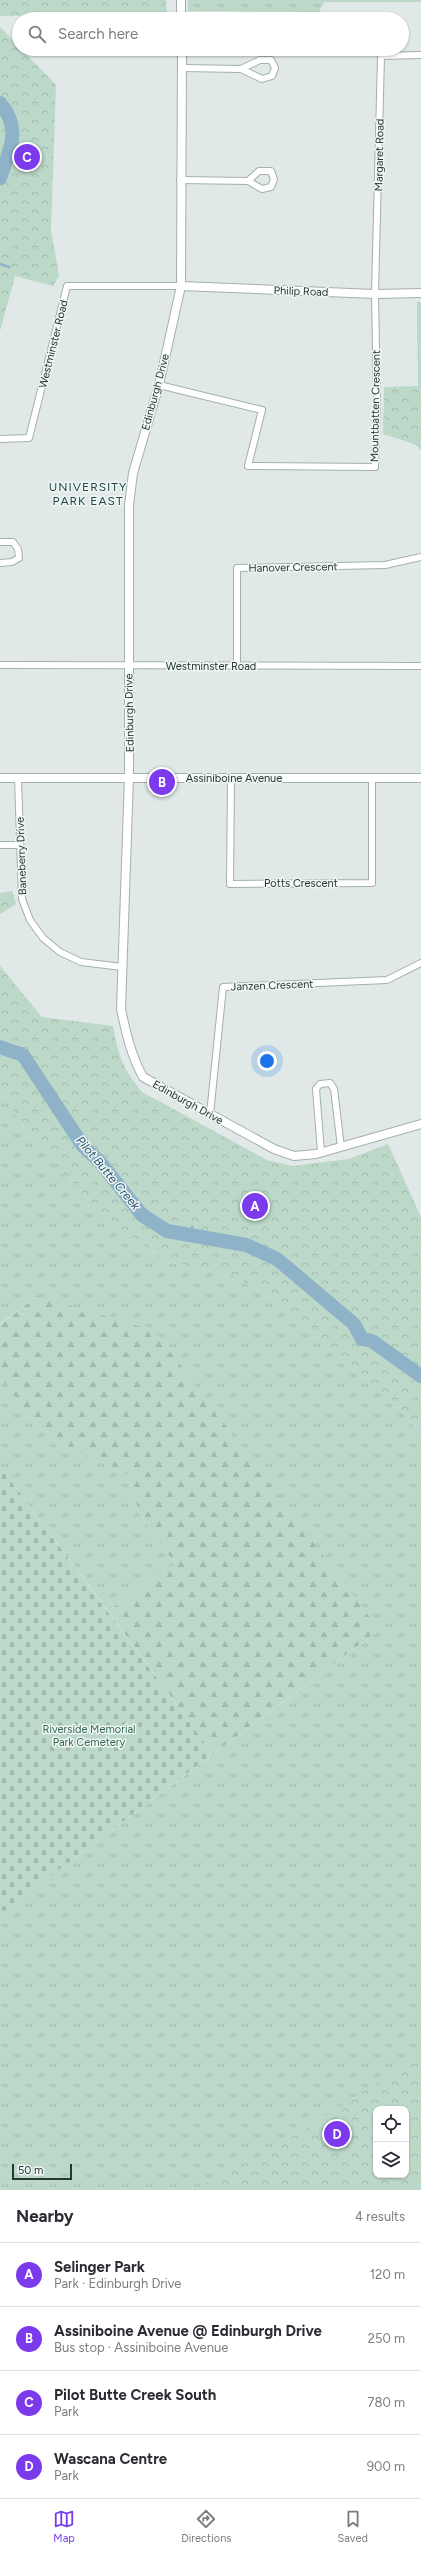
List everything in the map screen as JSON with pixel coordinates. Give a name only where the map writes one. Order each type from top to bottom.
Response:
[{"type":"street","points":[[181,0],[181,12]]},
{"type":"street","name":"Margaret Road","points":[[409,55],[421,55]]},
{"type":"street","name":"Edinburgh Drive","points":[[182,56],[180,180],[181,286],[159,385],[133,473],[129,505],[129,777],[121,1009],[132,1057],[143,1077],[274,1149],[294,1156],[321,1152],[421,1124]]},
{"type":"street","name":"Margaret Road","points":[[375,294],[381,56]]},
{"type":"street","points":[[182,68],[241,69],[262,79],[272,76],[275,68],[271,60],[260,60],[241,69]]},
{"type":"street","points":[[180,180],[248,181]]},
{"type":"street","name":"Westminster Road","points":[[0,439],[29,438],[67,286],[181,286]]},
{"type":"street","name":"Philip Road","points":[[181,286],[375,294],[421,293]]},
{"type":"street","name":"Mountbatten Crescent","points":[[159,385],[262,410],[248,466],[375,467],[377,404],[375,294]]},
{"type":"street","points":[[0,542],[13,542],[18,549],[19,558],[12,562],[0,563]]},
{"type":"street","name":"Hanover Crescent","points":[[237,666],[238,568],[385,565],[421,556]]},
{"type":"street","name":"Westminster Road","points":[[0,665],[421,666]]},
{"type":"street","name":"Assiniboine Avenue","points":[[0,778],[421,778]]},
{"type":"street","name":"Baneberry Drive","points":[[18,778],[22,899],[30,920],[43,938],[60,952],[81,962],[122,967]]},
{"type":"street","name":"Potts Crescent","points":[[231,779],[230,884],[238,884],[372,883],[372,778]]},
{"type":"street","points":[[0,845],[20,845]]},
{"type":"street","name":"Janzen Crescent","points":[[210,1114],[223,987],[388,980],[421,963]]},
{"type":"street","points":[[321,1152],[316,1088],[320,1084],[330,1083],[334,1089],[341,1147]]},
{"type":"green space","points":[[0,0],[166,0],[167,12],[12,12],[12,16],[0,16]]},
{"type":"green space","points":[[188,0],[421,0],[421,2],[324,2],[319,12],[188,11]]},
{"type":"green space","points":[[0,27],[12,39],[12,56],[28,56],[56,85],[51,230],[59,276],[53,286],[15,276],[0,331]]},
{"type":"green space","points":[[417,302],[421,302],[421,451],[417,445],[383,434],[384,387],[418,386]]},
{"type":"green space","points":[[12,891],[16,904],[0,914],[0,893]]},
{"type":"green space","points":[[0,966],[42,1017],[113,1026],[122,1061],[130,1076],[142,1092],[267,1160],[292,1166],[349,1159],[388,1144],[421,1217],[421,1434],[388,1396],[345,1365],[294,1313],[234,1276],[172,1263],[126,1234],[104,1216],[31,1139],[6,1099],[0,1096]]},
{"type":"green space","points":[[0,1096],[6,1099],[31,1139],[104,1216],[126,1234],[172,1263],[234,1276],[294,1313],[345,1365],[388,1396],[421,1434],[421,2190],[0,2190],[0,1914],[379,1630],[37,1296],[0,1324]]},
{"type":"green space","points":[[37,1296],[155,1331],[379,1630],[213,1754],[108,1611],[175,1564],[140,1515],[128,1474],[47,1437],[0,1377],[0,1325]]},
{"type":"green space","points":[[0,1377],[47,1437],[128,1474],[140,1515],[175,1564],[108,1611],[0,1466]]},
{"type":"green space","name":"Riverside Memorial Park Cemetery","points":[[0,1466],[213,1754],[0,1914]]},
{"type":"green space","points":[[421,2055],[421,2190],[192,2190],[258,2159]]},
{"type":"waterway","name":"Pilot Butte Creek","points":[[0,103],[7,112],[11,122],[12,131],[10,148],[0,178]]},
{"type":"waterway","points":[[0,264],[9,267]]},
{"type":"waterway","name":"Pilot Butte Creek","points":[[0,1047],[23,1055],[83,1146],[100,1162],[142,1215],[167,1231],[246,1245],[277,1259],[354,1324],[362,1339],[372,1341],[421,1376]]},
{"type":"waterway","points":[[192,1227],[195,1236]]},
{"type":"place","name":"Pilot Butte Creek South","points":[[27,157]]},
{"type":"place","name":"Assiniboine Avenue @ Edinburgh Drive","points":[[162,782]]},
{"type":"place","name":"Selinger Park","points":[[255,1206]]},
{"type":"place","name":"Wascana Centre","points":[[337,2134]]},
{"type":"district","name":"UNIVERSITY PARK EAST","points":[[88,494]]}]
